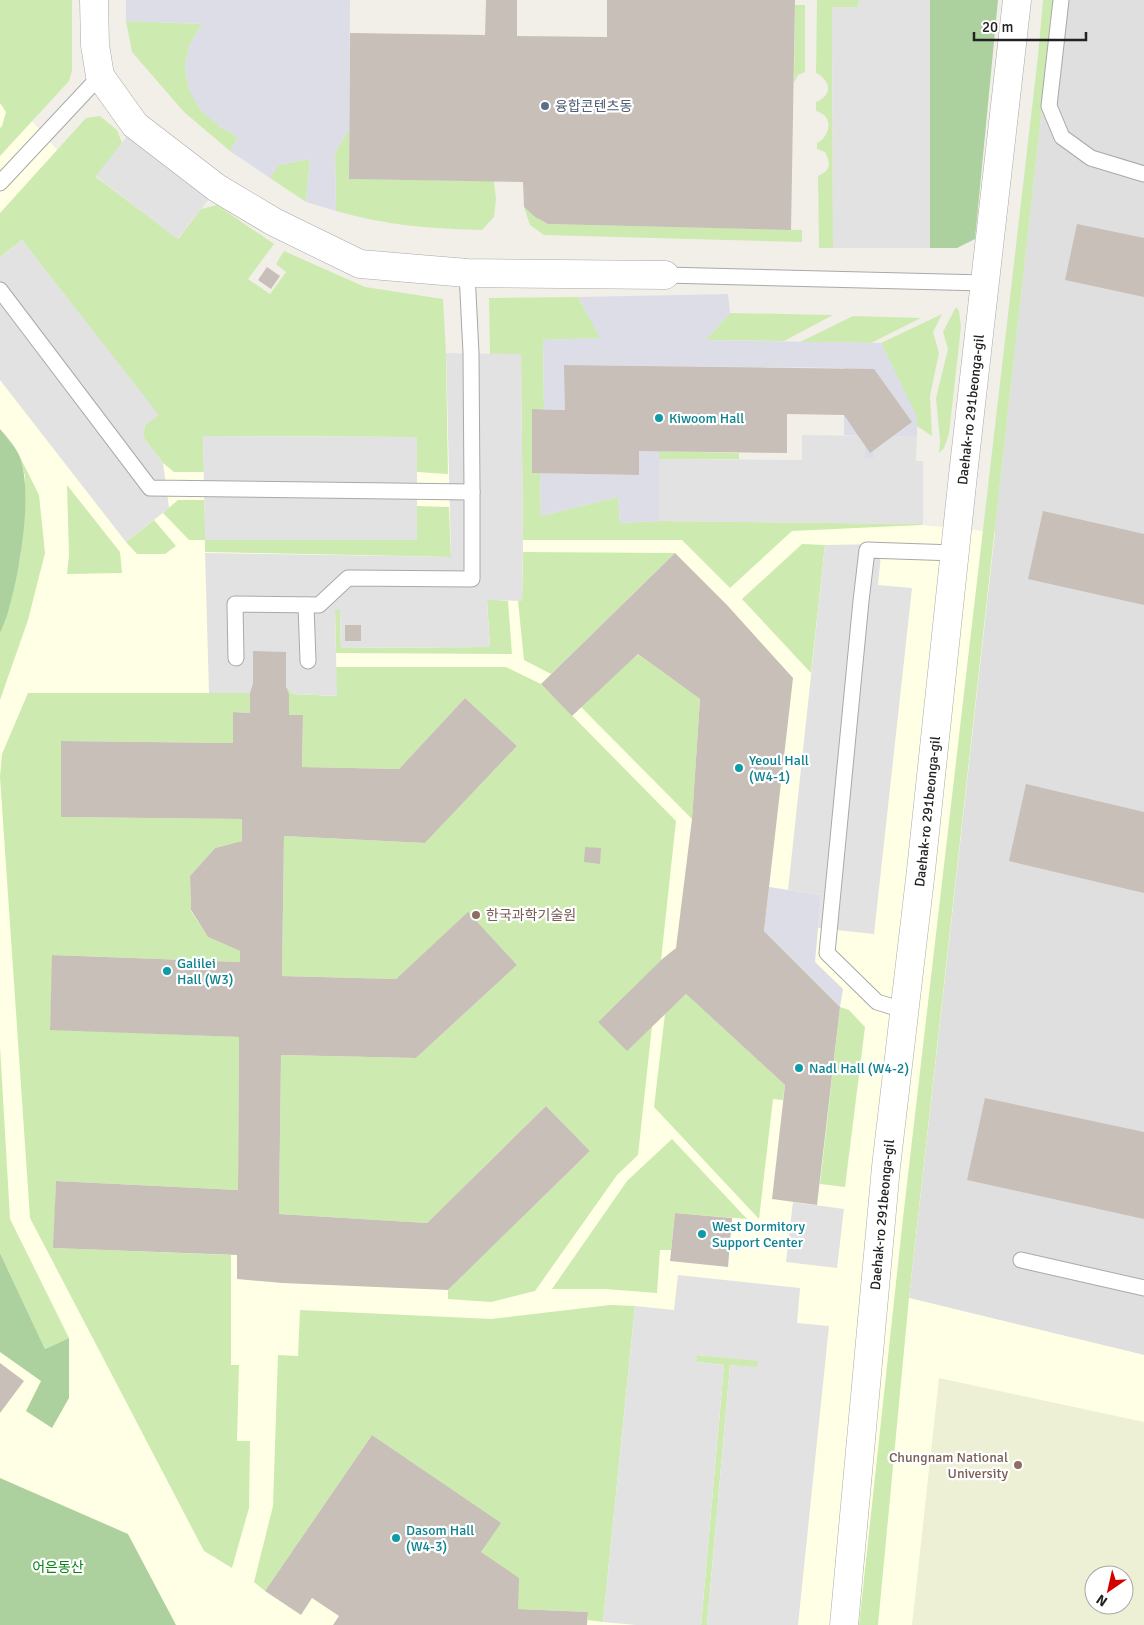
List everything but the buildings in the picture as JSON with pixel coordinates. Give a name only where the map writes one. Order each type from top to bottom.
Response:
[{"type":"street","points":[[94,0],[95,45],[100,76],[135,125],[217,188],[274,222],[360,264],[467,273],[665,275]]},
{"type":"street","name":"Daehak-ro 291beonga-gil","points":[[844,1625],[886,1167],[922,860],[1017,0]]},
{"type":"lane","points":[[1061,0],[1050,106],[1062,137],[1091,158],[1144,174]]},
{"type":"lane","points":[[0,183],[100,76]]},
{"type":"lane","points":[[236,658],[235,604],[318,605],[348,578],[472,579],[470,353],[467,273]]},
{"type":"lane","points":[[665,275],[985,283]]},
{"type":"lane","points":[[0,290],[150,488],[472,492]]},
{"type":"lane","points":[[904,1010],[877,1002],[827,953],[861,601],[867,550],[955,553]]},
{"type":"lane","points":[[306,605],[308,661]]},
{"type":"lane","points":[[1021,1260],[1144,1288]]},
{"type":"shaded area","name":"한국과학기술원","points":[[0,0],[19,0],[32,121],[79,172],[247,303],[446,353],[521,354],[523,531],[921,525],[995,532],[909,1298],[1144,1355],[1144,1625],[0,1625]]},
{"type":"shaded area","points":[[126,0],[350,0],[349,129],[335,153],[336,211],[306,202],[310,159],[278,165],[270,178],[230,151],[238,137],[219,126],[200,110],[189,90],[185,66],[190,44],[202,24],[126,21]]},
{"type":"shaded area","points":[[859,0],[930,0],[930,248],[833,248],[832,7],[858,7]]},
{"type":"shaded area","points":[[1054,0],[1144,0],[1144,1355],[909,1298]]},
{"type":"shaded area","points":[[128,135],[209,199],[177,239],[96,176]]},
{"type":"shaded area","points":[[22,240],[159,415],[145,425],[143,437],[163,463],[169,508],[126,542],[0,380],[0,257]]},
{"type":"shaded area","points":[[728,294],[730,313],[706,340],[881,343],[917,417],[917,436],[875,436],[874,458],[865,458],[865,436],[844,435],[844,368],[565,365],[565,410],[544,409],[543,340],[600,338],[578,297]]},
{"type":"shaded area","points":[[446,353],[521,354],[522,601],[487,600],[490,647],[341,648],[340,610],[335,610],[337,696],[293,694],[286,686],[286,652],[253,652],[253,683],[250,693],[209,693],[205,553],[451,557]]},
{"type":"shaded area","points":[[802,435],[865,436],[874,458],[875,436],[917,436],[916,461],[923,461],[923,524],[659,521],[659,459],[802,460]]},
{"type":"shaded area","points":[[203,436],[417,437],[417,540],[205,540]]},
{"type":"shaded area","points":[[639,451],[659,451],[659,521],[620,523],[618,497],[541,516],[540,473],[639,475]]},
{"type":"shaded area","points":[[882,544],[878,585],[912,588],[874,934],[818,928],[821,895],[788,890],[825,545]]},
{"type":"shaded area","points":[[769,887],[821,895],[815,962],[843,989],[840,1007],[764,931]]},
{"type":"shaded area","points":[[793,1202],[844,1209],[837,1268],[786,1262]]},
{"type":"shaded area","points":[[678,1275],[800,1288],[797,1323],[829,1326],[798,1625],[707,1625],[730,1365],[757,1367],[758,1361],[697,1355],[697,1362],[724,1365],[701,1625],[636,1625],[603,1622],[635,1306],[674,1310]]},
{"type":"shaded area","name":"Chungnam National University","points":[[939,1378],[1144,1422],[1144,1625],[912,1625]]},
{"type":"green space","points":[[0,0],[72,0],[72,71],[69,81],[0,156],[0,128],[6,112],[0,103]]},
{"type":"green space","points":[[817,0],[859,0],[858,7],[832,7],[833,248],[819,248],[818,176],[828,169],[829,163],[825,152],[817,149],[817,143],[824,138],[828,130],[828,122],[824,115],[816,111],[816,102],[825,96],[828,88],[825,80],[816,73]]},
{"type":"green space","points":[[930,0],[998,0],[975,239],[957,248],[930,248]]},
{"type":"green space","points":[[1043,0],[1054,0],[909,1298],[878,1625],[859,1625],[903,1218]]},
{"type":"green space","points":[[795,5],[805,5],[805,72],[798,75],[794,83]]},
{"type":"green space","points":[[126,21],[202,24],[190,44],[185,66],[189,90],[219,126],[238,137],[230,151],[184,112],[132,52]]},
{"type":"green space","points":[[100,116],[117,130],[122,143],[96,177],[178,239],[201,209],[217,205],[274,244],[248,279],[270,294],[286,272],[276,264],[284,251],[365,287],[443,299],[448,474],[417,472],[416,437],[203,436],[204,472],[174,472],[163,463],[143,437],[145,425],[158,415],[22,240],[0,257],[0,213],[86,118]]},
{"type":"green space","points":[[349,129],[349,179],[494,181],[496,199],[494,217],[482,230],[390,223],[336,211],[335,153]]},
{"type":"green space","points":[[310,159],[306,202],[270,178],[278,165]]},
{"type":"green space","points":[[524,207],[535,217],[548,224],[802,230],[802,242],[544,235],[530,225]]},
{"type":"green space","points":[[578,297],[601,338],[543,340],[544,409],[532,409],[532,472],[540,473],[541,516],[618,497],[620,523],[659,521],[923,524],[792,531],[730,588],[682,540],[523,540],[521,354],[490,354],[489,298]]},
{"type":"green space","points":[[956,307],[959,311],[961,327],[949,434],[944,448],[939,453],[940,441],[936,398],[948,349],[943,332]]},
{"type":"green space","points":[[730,313],[833,315],[784,341],[706,340]]},
{"type":"green space","points":[[942,314],[933,332],[939,353],[930,396],[932,436],[917,426],[916,417],[881,343]]},
{"type":"green space","points":[[853,316],[921,318],[871,343],[800,342]]},
{"type":"green space","points":[[0,429],[18,453],[23,468],[25,509],[24,532],[17,577],[8,612],[0,633]]},
{"type":"green space","points":[[659,451],[739,453],[739,459],[659,459]]},
{"type":"green space","points":[[18,453],[39,495],[45,553],[28,620],[0,700],[0,633],[20,559],[25,505],[25,476]]},
{"type":"green space","points":[[67,485],[120,552],[122,573],[67,574],[69,555]]},
{"type":"green space","points":[[178,500],[204,500],[206,540],[417,540],[417,506],[449,507],[451,557],[205,552],[205,540],[189,540],[163,513]]},
{"type":"green space","points":[[154,520],[176,546],[165,554],[137,554],[126,542]]},
{"type":"green space","points":[[802,544],[825,545],[811,673],[742,599]]},
{"type":"green space","points":[[523,552],[675,553],[551,674],[524,660],[518,601],[522,601]]},
{"type":"green space","points":[[487,599],[508,601],[512,654],[336,653],[335,610],[340,610],[341,648],[490,647]]},
{"type":"green space","points":[[638,654],[700,699],[692,819],[581,707]]},
{"type":"green space","points":[[336,667],[506,667],[541,684],[676,821],[661,960],[598,1022],[652,1026],[638,1155],[617,1175],[535,1291],[491,1302],[448,1299],[448,1290],[590,1151],[546,1106],[427,1223],[279,1214],[281,1055],[416,1058],[517,965],[468,913],[396,979],[282,976],[284,836],[425,843],[517,746],[465,698],[399,769],[302,767],[303,715],[289,715],[289,694],[286,686],[293,694],[336,696]]},
{"type":"green space","points":[[28,693],[250,693],[250,713],[233,712],[233,743],[61,741],[61,817],[242,819],[242,841],[215,848],[190,876],[191,911],[208,937],[240,951],[240,962],[53,955],[50,1029],[239,1037],[238,1190],[56,1181],[54,1248],[231,1255],[231,1365],[239,1365],[237,1441],[250,1441],[249,1508],[232,1568],[204,1551],[30,1218],[0,777],[2,754]]},
{"type":"green space","points":[[686,994],[785,1085],[783,1100],[773,1099],[759,1219],[654,1107],[665,1014]]},
{"type":"green space","points":[[840,1007],[849,1010],[865,1027],[845,1187],[820,1184]]},
{"type":"green space","points":[[0,1046],[10,1219],[69,1338],[45,1349],[0,1253]]},
{"type":"green space","points":[[672,1139],[747,1219],[675,1213],[671,1250],[660,1250],[657,1293],[605,1289],[552,1289],[627,1181]]},
{"type":"green space","points":[[0,1253],[45,1349],[69,1338],[69,1398],[52,1428],[26,1411],[41,1381],[0,1352]]},
{"type":"green space","points":[[610,1305],[635,1306],[603,1622],[588,1620],[588,1612],[518,1609],[481,1552],[500,1523],[372,1435],[265,1591],[254,1582],[273,1506],[278,1355],[298,1356],[300,1310],[491,1319]]},
{"type":"green space","points":[[697,1355],[758,1360],[758,1368],[730,1365],[707,1625],[701,1625],[724,1365],[697,1362]]},
{"type":"green space","name":"어은동산","points":[[0,1478],[128,1534],[176,1625],[0,1625]]},
{"type":"place","name":"융합콘텐츠동","points":[[545,106]]},
{"type":"place","name":"Kiwoom Hall","points":[[659,418]]},
{"type":"place","name":"Yeoul Hall (W4-1)","points":[[739,768]]},
{"type":"place","name":"한국과학기술원","points":[[476,915]]},
{"type":"place","name":"Galilei Hall (W3)","points":[[167,971]]},
{"type":"place","name":"Nadl Hall (W4-2)","points":[[799,1068]]},
{"type":"place","name":"West Dormitory Support Center","points":[[702,1234]]},
{"type":"place","name":"Chungnam National University","points":[[1018,1465]]},
{"type":"place","name":"Dasom Hall (W4-3)","points":[[396,1538]]}]
